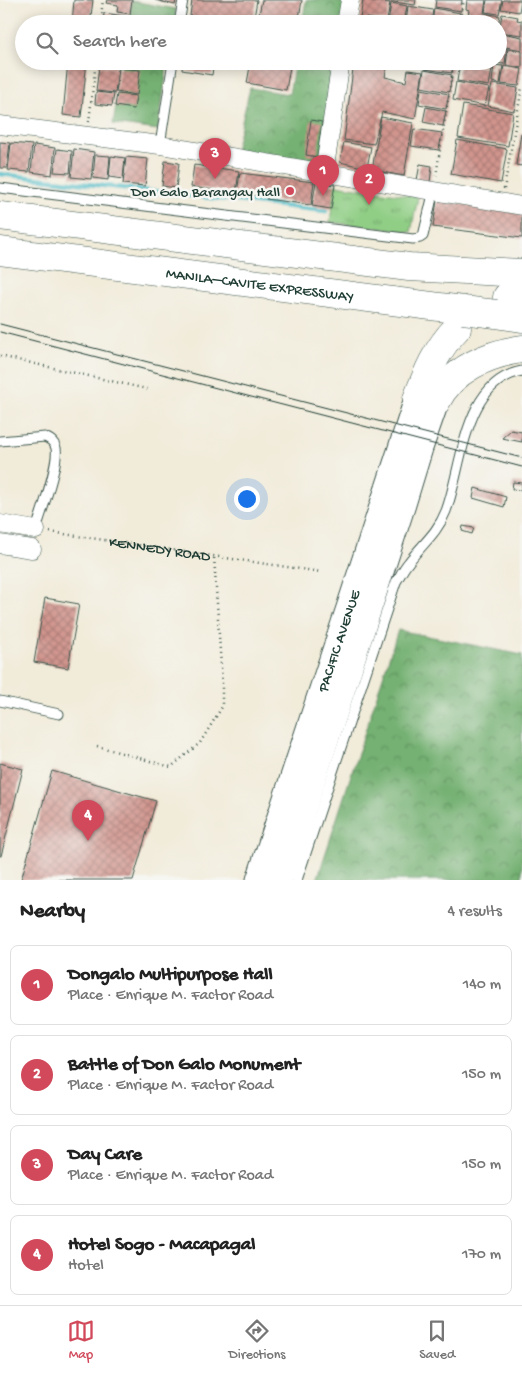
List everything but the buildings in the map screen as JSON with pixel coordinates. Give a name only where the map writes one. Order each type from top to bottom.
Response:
[{"type":"highway","points":[[0,216],[408,267],[522,273]]},
{"type":"highway","name":"MANILA–CAVITE EXPRESSWAY","points":[[0,251],[460,319],[512,305]]},
{"type":"highway","points":[[426,401],[433,361],[460,319]]},
{"type":"highway","points":[[426,401],[470,366],[490,356],[522,349]]},
{"type":"main road","name":"PACIFIC AVENUE","points":[[259,880],[359,578],[426,401]]},
{"type":"main road","name":"PACIFIC AVENUE","points":[[280,880],[420,448],[426,401]]},
{"type":"street","points":[[348,15],[350,0]]},
{"type":"street","points":[[324,173],[340,70]]},
{"type":"street","points":[[0,125],[160,145],[522,206]]},
{"type":"street","points":[[0,524],[36,530]]},
{"type":"street","points":[[0,544],[32,549]]},
{"type":"lane","points":[[180,15],[183,0]]},
{"type":"lane","points":[[160,145],[172,70]]},
{"type":"lane","points":[[0,188],[413,239],[423,236],[434,190]]},
{"type":"lane","points":[[297,880],[396,582],[407,564],[435,533],[446,511],[468,430],[476,409],[497,382],[516,372],[522,371]]},
{"type":"lane","points":[[0,441],[46,437],[56,447],[56,460],[36,530]]},
{"type":"lane","points":[[0,701],[59,714]]},
{"type":"path","points":[[101,15],[103,0]]},
{"type":"path","points":[[462,15],[464,0]]},
{"type":"path","points":[[88,136],[95,70]]},
{"type":"path","points":[[434,190],[453,70]]},
{"type":"path","points":[[502,202],[522,86]]},
{"type":"path","points":[[0,356],[151,390]]},
{"type":"path","name":"KENNEDY ROAD","points":[[36,530],[321,572]]},
{"type":"path","points":[[98,746],[171,767],[200,742],[222,707],[214,556]]},
{"type":"green space","points":[[306,0],[333,0],[346,4],[344,15],[304,15]]},
{"type":"green space","points":[[132,1],[176,9],[175,15],[130,15]]},
{"type":"green space","points":[[122,70],[167,70],[158,130],[113,124]]},
{"type":"green space","points":[[293,70],[336,70],[321,166],[235,151],[250,88],[289,94]]},
{"type":"green space","points":[[335,185],[418,197],[411,232],[330,222]]},
{"type":"green space","points":[[398,630],[522,655],[522,880],[317,880]]},
{"type":"waterway","points":[[0,174],[326,211]]},
{"type":"tram line","points":[[0,324],[522,458]]},
{"type":"tram line","points":[[0,332],[522,467]]},
{"type":"place","name":"Day Care","points":[[215,179]]},
{"type":"place","name":"Don Galo Barangay Hall","points":[[290,191]]},
{"type":"place","name":"Dongalo Multipurpose Hall","points":[[323,196]]},
{"type":"place","name":"Battle of Don Galo Monument","points":[[369,205]]},
{"type":"place","name":"Hotel Sogo - Macapagal","points":[[88,841]]}]
